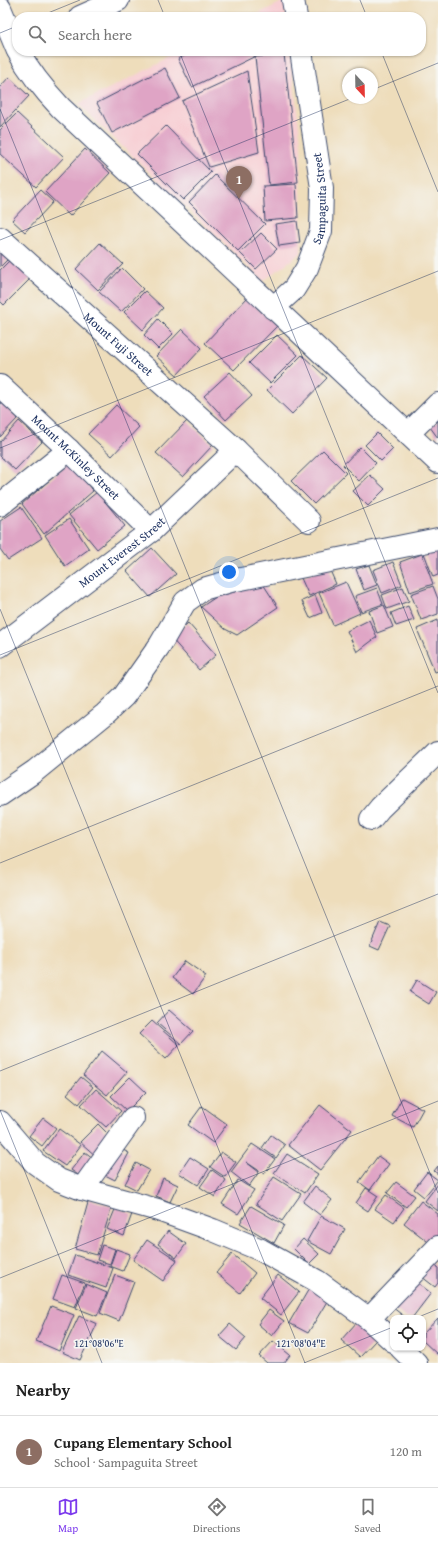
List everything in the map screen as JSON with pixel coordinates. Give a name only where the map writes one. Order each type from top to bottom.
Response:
[{"type":"street","points":[[91,12],[118,0]]},
{"type":"street","points":[[293,0],[295,12]]},
{"type":"street","points":[[0,8],[12,45]]},
{"type":"street","points":[[19,56],[41,86],[61,108],[273,308],[409,433],[438,462]]},
{"type":"street","name":"Sampaguita Street","points":[[273,308],[294,289],[307,268],[321,231],[322,188],[302,56]]},
{"type":"street","name":"Mount Fuji Street","points":[[0,238],[236,450],[309,521]]},
{"type":"street","name":"Mount McKinley Street","points":[[0,386],[69,450],[151,531]]},
{"type":"street","points":[[409,433],[438,404]]},
{"type":"street","points":[[0,505],[69,450]]},
{"type":"street","name":"Mount Everest Street","points":[[0,646],[151,531],[236,450]]},
{"type":"street","points":[[0,795],[35,771],[105,714],[124,696],[160,646],[185,602],[203,589],[231,581],[438,539]]},
{"type":"street","points":[[371,819],[385,803],[438,752]]},
{"type":"street","points":[[82,1189],[133,1118]]},
{"type":"street","points":[[0,1122],[35,1163],[59,1180],[82,1189],[165,1213],[213,1230],[261,1250],[317,1281],[369,1319],[390,1338]]},
{"type":"street","points":[[369,1319],[438,1247]]},
{"type":"street","points":[[404,1351],[416,1363]]},
{"type":"shaded area","points":[[284,1],[285,12],[262,12]]},
{"type":"shaded area","points":[[174,56],[291,56],[301,144],[301,253],[263,281],[78,104]]},
{"type":"building","points":[[184,56],[256,56],[192,87],[178,59]]},
{"type":"building","points":[[284,56],[298,182],[269,185],[255,57]]},
{"type":"building","points":[[165,68],[180,98],[112,133],[97,103]]},
{"type":"building","points":[[247,71],[259,152],[209,167],[182,101]]},
{"type":"building","points":[[9,77],[29,96],[0,127],[0,87]]},
{"type":"building","points":[[17,113],[64,157],[36,187],[0,154],[0,130]]},
{"type":"building","points":[[166,126],[211,172],[183,200],[137,154]]},
{"type":"building","points":[[85,149],[110,173],[70,216],[45,192]]},
{"type":"building","points":[[215,175],[265,224],[238,251],[189,202]]},
{"type":"building","points":[[296,184],[298,218],[265,221],[263,186]]},
{"type":"building","points":[[40,190],[53,202],[25,232],[12,220]]},
{"type":"building","points":[[297,221],[300,243],[279,246],[275,224]]},
{"type":"building","points":[[261,233],[277,249],[256,269],[240,253]]},
{"type":"building","points":[[100,243],[123,264],[98,290],[76,269]]},
{"type":"building","points":[[0,247],[10,257],[0,267]]},
{"type":"building","points":[[13,257],[33,276],[4,305],[0,301],[0,270]]},
{"type":"building","points":[[122,268],[143,289],[121,312],[99,292]]},
{"type":"building","points":[[145,291],[163,308],[143,330],[124,312]]},
{"type":"building","points":[[247,298],[277,326],[234,370],[205,343]]},
{"type":"building","points":[[158,319],[173,334],[158,349],[144,335]]},
{"type":"building","points":[[182,329],[202,348],[177,375],[156,356]]},
{"type":"building","points":[[277,335],[298,355],[270,383],[249,363]]},
{"type":"building","points":[[302,355],[327,378],[292,414],[267,390]]},
{"type":"building","points":[[230,372],[252,396],[226,420],[204,396]]},
{"type":"building","points":[[0,401],[18,418],[0,437]]},
{"type":"building","points":[[116,405],[139,427],[112,456],[88,434]]},
{"type":"building","points":[[19,421],[42,442],[15,470],[0,456],[0,442]]},
{"type":"building","points":[[187,421],[213,445],[183,477],[156,453]]},
{"type":"building","points":[[438,421],[438,438],[430,427]]},
{"type":"building","points":[[377,433],[393,449],[381,461],[365,445]]},
{"type":"building","points":[[360,447],[376,463],[359,481],[343,465]]},
{"type":"building","points":[[323,450],[346,473],[314,504],[291,481]]},
{"type":"building","points":[[69,463],[93,491],[44,534],[22,504]]},
{"type":"building","points":[[370,475],[385,489],[368,506],[353,491]]},
{"type":"building","points":[[97,492],[125,526],[97,549],[69,515]]},
{"type":"building","points":[[21,507],[42,538],[8,560],[0,549],[0,521]]},
{"type":"building","points":[[69,519],[89,549],[65,566],[45,535]]},
{"type":"building","points":[[152,548],[176,574],[150,597],[127,571]]},
{"type":"building","points":[[438,548],[438,575],[433,577],[424,553]]},
{"type":"building","points":[[422,554],[433,584],[410,592],[400,562]]},
{"type":"building","points":[[393,562],[402,585],[382,593],[373,570]]},
{"type":"building","points":[[369,565],[377,585],[364,590],[356,569]]},
{"type":"building","points":[[328,566],[336,584],[309,596],[301,578]]},
{"type":"building","points":[[346,582],[360,613],[333,625],[319,593]]},
{"type":"building","points":[[263,584],[278,607],[237,635],[225,629],[201,607],[216,597]]},
{"type":"building","points":[[433,586],[438,599],[438,614],[421,620],[411,594]]},
{"type":"building","points":[[403,587],[409,601],[387,609],[382,595]]},
{"type":"building","points":[[377,588],[383,604],[361,612],[355,596]]},
{"type":"building","points":[[315,595],[322,613],[310,618],[302,601]]},
{"type":"building","points":[[384,605],[393,627],[377,633],[369,611]]},
{"type":"building","points":[[408,606],[414,620],[396,626],[391,613]]},
{"type":"building","points":[[369,620],[377,637],[357,652],[347,631]]},
{"type":"building","points":[[438,620],[438,671],[435,672],[417,629]]},
{"type":"building","points":[[188,623],[216,655],[199,670],[171,638]]},
{"type":"building","points":[[380,922],[390,926],[379,950],[370,946]]},
{"type":"building","points":[[185,961],[206,976],[193,994],[172,978]]},
{"type":"building","points":[[417,980],[436,992],[429,1004],[410,992]]},
{"type":"building","points":[[169,1010],[193,1031],[181,1044],[157,1023]]},
{"type":"building","points":[[152,1021],[179,1045],[166,1059],[139,1034]]},
{"type":"building","points":[[102,1051],[127,1072],[107,1095],[83,1075]]},
{"type":"building","points":[[81,1077],[93,1087],[79,1104],[67,1094]]},
{"type":"building","points":[[130,1077],[146,1092],[127,1111],[111,1096]]},
{"type":"building","points":[[96,1089],[121,1111],[106,1127],[81,1105]]},
{"type":"building","points":[[402,1098],[423,1109],[413,1127],[392,1116]]},
{"type":"building","points":[[320,1105],[352,1130],[320,1170],[288,1145]]},
{"type":"building","points":[[202,1106],[227,1124],[213,1143],[188,1125]]},
{"type":"building","points":[[43,1118],[56,1128],[42,1146],[29,1136]]},
{"type":"building","points":[[98,1124],[114,1140],[97,1157],[80,1142]]},
{"type":"building","points":[[59,1129],[81,1145],[65,1166],[43,1151]]},
{"type":"building","points":[[271,1135],[285,1145],[276,1158],[262,1148]]},
{"type":"building","points":[[252,1144],[275,1159],[264,1174],[246,1162],[259,1172],[249,1186],[231,1172]]},
{"type":"building","points":[[115,1146],[129,1153],[115,1180],[101,1173]]},
{"type":"building","points":[[85,1152],[97,1161],[84,1179],[71,1170]]},
{"type":"building","points":[[221,1152],[236,1162],[225,1177],[210,1167]]},
{"type":"building","points":[[287,1154],[318,1174],[305,1193],[274,1173]]},
{"type":"building","points":[[378,1156],[389,1164],[370,1190],[359,1182]]},
{"type":"building","points":[[190,1157],[209,1169],[198,1185],[179,1173]]},
{"type":"building","points":[[136,1163],[149,1170],[137,1190],[125,1184]]},
{"type":"building","points":[[438,1166],[438,1174],[434,1171]]},
{"type":"building","points":[[212,1170],[226,1180],[215,1197],[200,1187]]},
{"type":"building","points":[[427,1172],[438,1180],[424,1197],[414,1189]]},
{"type":"building","points":[[274,1177],[301,1194],[282,1221],[256,1204]]},
{"type":"building","points":[[163,1178],[178,1185],[170,1202],[156,1196]]},
{"type":"building","points":[[238,1180],[254,1190],[238,1214],[222,1204]]},
{"type":"building","points":[[396,1182],[415,1196],[406,1207],[387,1193]]},
{"type":"building","points":[[438,1184],[438,1211],[425,1201]]},
{"type":"building","points":[[315,1186],[332,1200],[320,1215],[303,1202]]},
{"type":"building","points":[[366,1188],[378,1196],[368,1211],[356,1203]]},
{"type":"building","points":[[386,1195],[404,1208],[394,1222],[375,1209]]},
{"type":"building","points":[[89,1199],[112,1206],[97,1255],[75,1249]]},
{"type":"building","points":[[421,1201],[438,1214],[438,1237],[432,1245],[404,1223]]},
{"type":"building","points":[[251,1206],[284,1225],[274,1243],[240,1223]]},
{"type":"building","points":[[116,1207],[132,1214],[124,1236],[107,1229]]},
{"type":"building","points":[[321,1216],[345,1229],[331,1254],[307,1241]]},
{"type":"building","points":[[168,1231],[186,1244],[176,1258],[158,1244]]},
{"type":"building","points":[[303,1239],[319,1254],[309,1264],[294,1249]]},
{"type":"building","points":[[147,1240],[177,1260],[163,1281],[133,1260]]},
{"type":"building","points":[[102,1245],[115,1249],[110,1264],[97,1260]]},
{"type":"building","points":[[116,1249],[130,1254],[123,1271],[110,1266]]},
{"type":"building","points":[[232,1254],[255,1273],[240,1293],[216,1273]]},
{"type":"building","points":[[75,1255],[113,1268],[106,1288],[68,1275]]},
{"type":"building","points":[[428,1260],[438,1268],[438,1283],[435,1287],[417,1273]]},
{"type":"building","points":[[62,1275],[85,1283],[75,1307],[53,1299]]},
{"type":"building","points":[[115,1275],[134,1282],[119,1321],[100,1313]]},
{"type":"building","points":[[278,1275],[299,1292],[281,1315],[260,1298]]},
{"type":"building","points":[[414,1280],[431,1293],[414,1315],[402,1315],[392,1307]]},
{"type":"building","points":[[86,1284],[107,1293],[97,1316],[76,1308]]},
{"type":"building","points":[[310,1287],[329,1298],[308,1333],[289,1323]]},
{"type":"building","points":[[51,1306],[74,1315],[59,1351],[36,1341]]},
{"type":"building","points":[[269,1310],[284,1321],[272,1336],[258,1324]]},
{"type":"building","points":[[79,1316],[97,1324],[80,1360],[62,1352]]},
{"type":"building","points":[[438,1318],[438,1355],[426,1344],[426,1331]]},
{"type":"building","points":[[357,1322],[376,1340],[360,1357],[341,1340]]},
{"type":"building","points":[[230,1324],[246,1338],[236,1350],[219,1336]]},
{"type":"building","points":[[273,1341],[290,1355],[284,1363],[267,1363],[259,1356]]},
{"type":"place","name":"Cupang Elementary School","points":[[239,199]]}]
